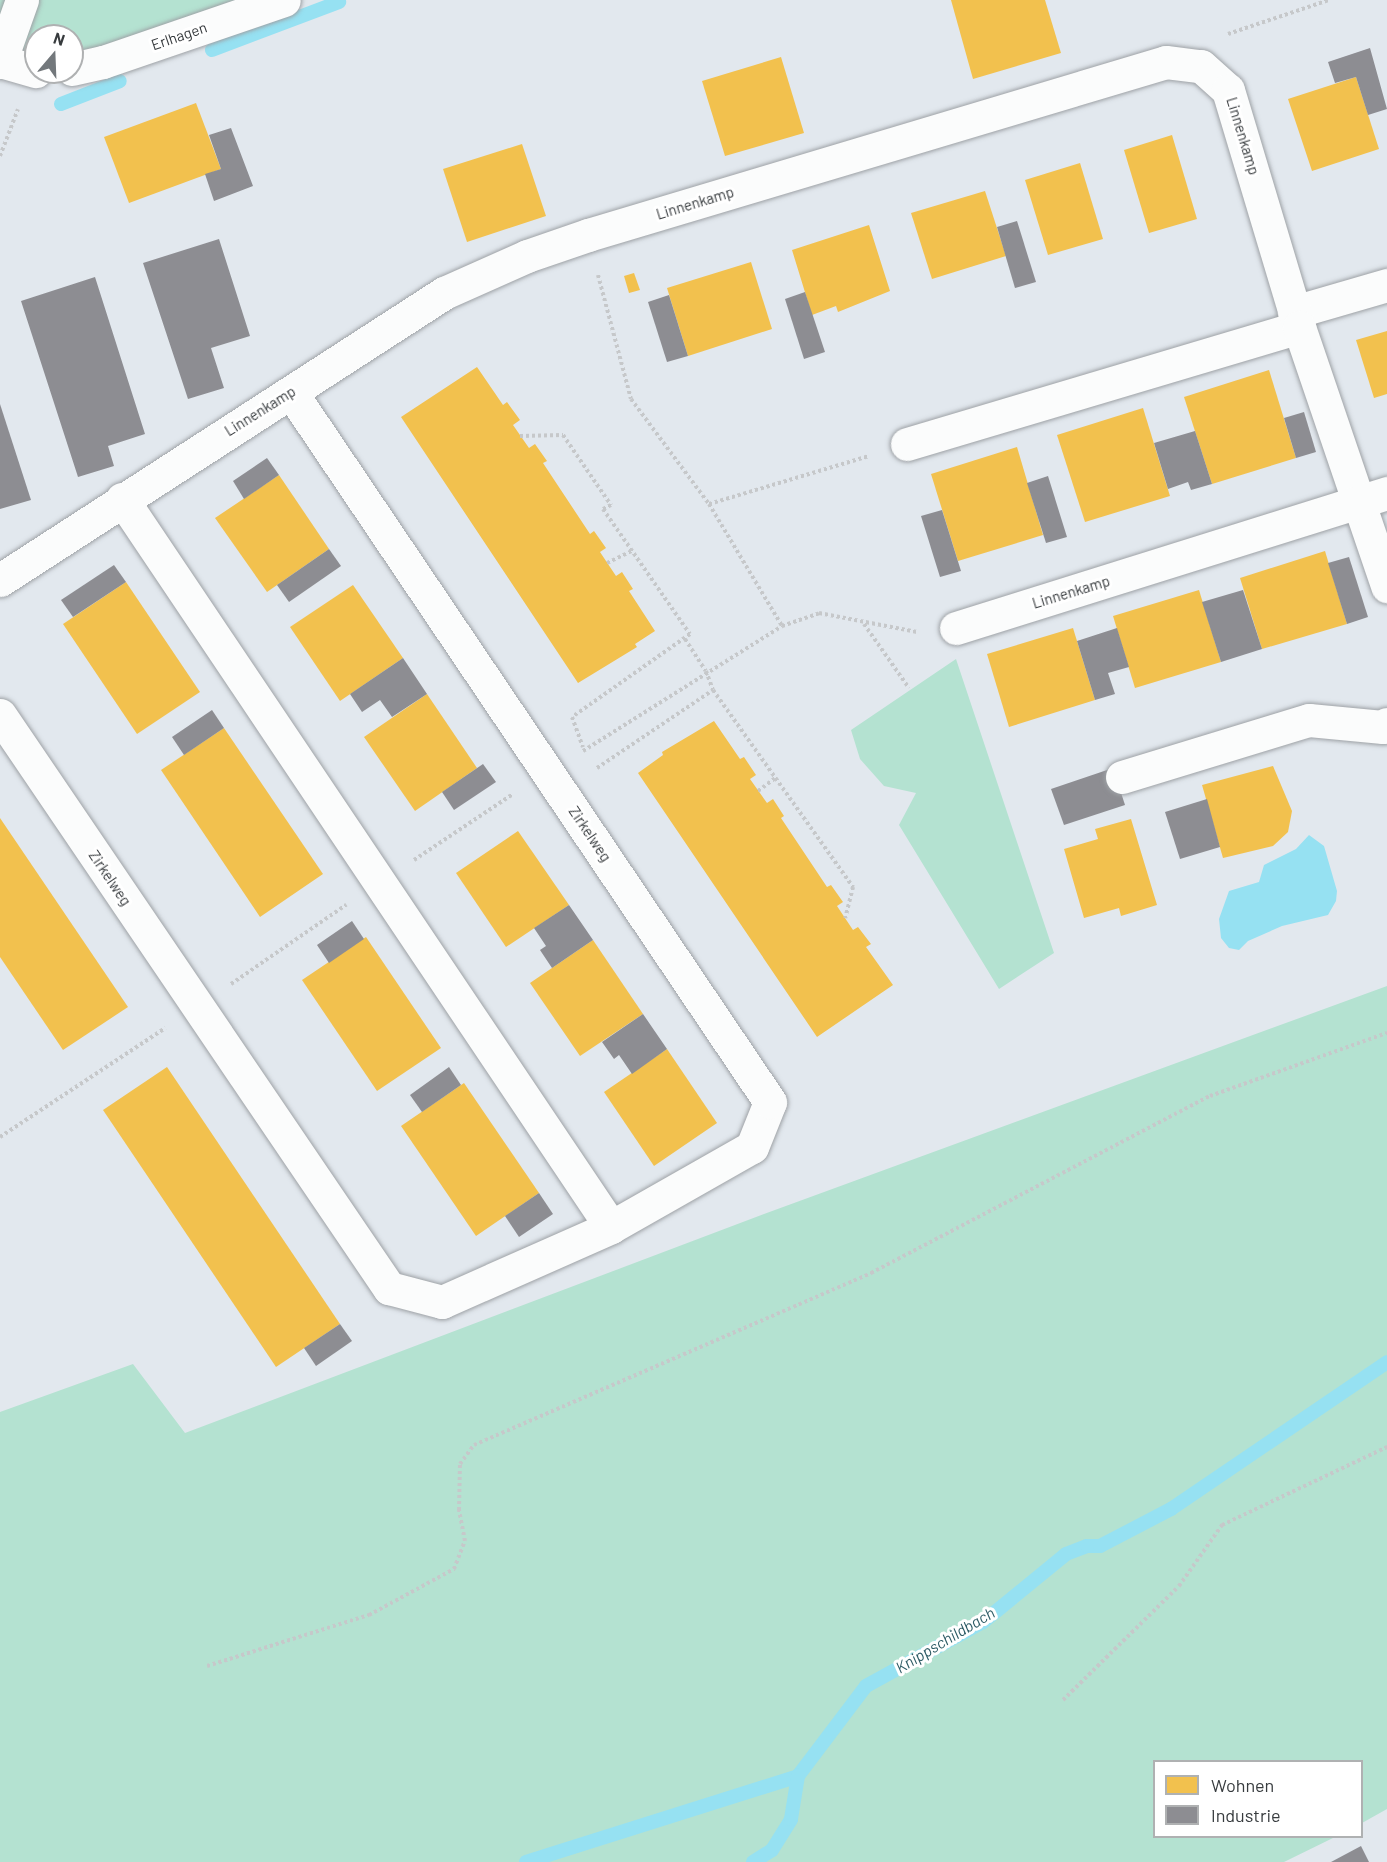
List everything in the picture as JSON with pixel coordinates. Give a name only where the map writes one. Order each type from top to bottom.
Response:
[{"type":"street","points":[[22,0],[0,61],[24,68]]},
{"type":"street","name":"Erlhagen","points":[[84,66],[103,62],[284,0]]},
{"type":"street","name":"Linnenkamp","points":[[0,580],[444,293],[526,256],[588,235],[1166,62],[1201,66],[1228,90],[1237,112],[1297,320],[1373,498],[1387,586]]},
{"type":"street","points":[[907,444],[1297,320],[1387,285]]},
{"type":"street","name":"Zirkelweg","points":[[0,715],[388,1288],[442,1302],[611,1227],[752,1147],[770,1102],[291,392]]},
{"type":"street","name":"Linnenkamp","points":[[956,628],[1373,498]]},
{"type":"street","points":[[122,499],[611,1227]]},
{"type":"street","points":[[1122,777],[1309,720],[1386,720]]},
{"type":"path","points":[[1201,66],[1218,41],[1233,30],[1329,0]]},
{"type":"path","points":[[588,235],[631,399],[709,504],[782,626]]},
{"type":"path","points":[[520,436],[563,435],[611,505],[603,509],[690,634],[572,717],[584,750],[589,757]]},
{"type":"path","points":[[709,504],[907,444]]},
{"type":"path","points":[[607,563],[632,551]]},
{"type":"path","points":[[0,1137],[548,772],[706,671],[782,626],[819,614],[931,634],[956,628]]},
{"type":"path","points":[[864,623],[909,688]]},
{"type":"path","points":[[685,639],[706,671],[713,690],[853,887],[845,918]]},
{"type":"path","points":[[593,764],[598,770],[713,690]]},
{"type":"path","points":[[758,791],[775,778]]},
{"type":"path","points":[[207,1666],[369,1615],[454,1569],[465,1541],[459,1510],[460,1464],[474,1445],[871,1273],[1210,1096],[1387,1033]]},
{"type":"path","points":[[1063,1700],[1179,1586],[1222,1525],[1387,1447]]},
{"type":"green space","points":[[0,0],[284,0],[84,65],[84,24],[24,24],[24,68],[0,62]]},
{"type":"green space","points":[[956,659],[1054,953],[999,989],[899,825],[916,793],[884,786],[860,759],[851,730]]},
{"type":"green space","points":[[1387,986],[1387,1809],[1363,1822],[1363,1760],[1153,1760],[1153,1838],[1333,1838],[1284,1862],[0,1862],[0,1412],[133,1364],[185,1433],[764,1214]]},
{"type":"water","points":[[1309,835],[1324,846],[1337,891],[1336,901],[1328,915],[1282,926],[1248,941],[1239,950],[1229,948],[1221,938],[1219,919],[1229,891],[1259,882],[1264,865],[1296,849]]},
{"type":"building: Wohnen","points":[[951,0],[1045,0],[1061,53],[973,79]]},
{"type":"building: Wohnen","points":[[781,57],[804,133],[725,156],[702,81]]},
{"type":"building: Wohnen","points":[[1356,77],[1379,149],[1312,171],[1288,99]]},
{"type":"building: Wohnen","points":[[196,103],[221,169],[129,203],[104,137]]},
{"type":"building: Wohnen","points":[[1172,135],[1197,219],[1149,233],[1124,150]]},
{"type":"building: Wohnen","points":[[522,144],[546,216],[467,242],[443,169]]},
{"type":"building: Wohnen","points":[[1080,163],[1103,239],[1048,255],[1025,180]]},
{"type":"building: Wohnen","points":[[985,191],[1006,256],[932,279],[911,213]]},
{"type":"building: Wohnen","points":[[869,225],[890,291],[838,312],[836,306],[812,315],[792,250]]},
{"type":"building: Wohnen","points":[[751,262],[772,329],[688,356],[667,288]]},
{"type":"building: Wohnen","points":[[634,273],[640,290],[629,293],[624,276]]},
{"type":"building: Wohnen","points":[[1387,331],[1387,394],[1374,398],[1356,340]]},
{"type":"building: Wohnen","points":[[477,367],[503,405],[507,402],[520,420],[513,425],[529,448],[535,444],[547,461],[543,463],[590,534],[594,531],[606,548],[600,552],[616,576],[622,572],[633,589],[629,591],[655,631],[635,644],[637,647],[578,683],[401,417]]},
{"type":"building: Wohnen","points":[[1269,370],[1296,458],[1212,484],[1184,397]]},
{"type":"building: Wohnen","points":[[1143,408],[1170,496],[1085,522],[1057,435]]},
{"type":"building: Wohnen","points":[[1017,447],[1043,535],[958,561],[931,474]]},
{"type":"building: Wohnen","points":[[279,475],[329,549],[267,592],[215,518]]},
{"type":"building: Wohnen","points":[[1325,551],[1347,624],[1262,649],[1240,578]]},
{"type":"building: Wohnen","points":[[126,582],[200,692],[137,734],[63,624]]},
{"type":"building: Wohnen","points":[[353,585],[403,658],[340,701],[290,627]]},
{"type":"building: Wohnen","points":[[1199,590],[1221,662],[1135,688],[1113,616]]},
{"type":"building: Wohnen","points":[[1073,628],[1095,700],[1009,727],[987,654]]},
{"type":"building: Wohnen","points":[[427,694],[477,768],[415,811],[364,737]]},
{"type":"building: Wohnen","points":[[714,721],[740,759],[744,757],[756,775],[750,779],[767,803],[773,799],[784,816],[781,818],[827,887],[831,885],[843,902],[837,906],[853,930],[858,927],[871,944],[866,947],[893,985],[817,1037],[638,773],[663,755],[662,752]]},
{"type":"building: Wohnen","points":[[224,728],[323,874],[260,917],[161,770]]},
{"type":"building: Wohnen","points":[[1273,766],[1292,811],[1288,832],[1273,846],[1223,858],[1202,785]]},
{"type":"building: Wohnen","points":[[0,818],[128,1007],[63,1050],[0,957]]},
{"type":"building: Wohnen","points":[[1131,819],[1157,905],[1121,916],[1119,908],[1084,918],[1064,849],[1098,839],[1095,829]]},
{"type":"building: Wohnen","points":[[518,831],[569,905],[506,947],[456,873]]},
{"type":"building: Wohnen","points":[[366,937],[441,1048],[377,1091],[302,980]]},
{"type":"building: Wohnen","points":[[593,940],[643,1014],[580,1056],[530,983]]},
{"type":"building: Wohnen","points":[[667,1049],[717,1123],[654,1166],[604,1092]]},
{"type":"building: Wohnen","points":[[167,1067],[340,1324],[276,1367],[103,1110]]},
{"type":"building: Wohnen","points":[[464,1083],[539,1193],[476,1236],[401,1126]]},
{"type":"building: Industrie","points":[[1370,48],[1387,109],[1368,115],[1356,77],[1335,83],[1328,62]]},
{"type":"building: Industrie","points":[[231,128],[253,186],[214,201],[205,174],[221,169],[209,135]]},
{"type":"building: Industrie","points":[[1017,221],[1036,282],[1015,288],[997,227]]},
{"type":"building: Industrie","points":[[219,239],[250,336],[211,348],[224,388],[188,399],[143,263]]},
{"type":"building: Industrie","points":[[95,277],[145,434],[108,446],[114,466],[78,477],[21,301]]},
{"type":"building: Industrie","points":[[805,292],[825,352],[804,359],[785,299]]},
{"type":"building: Industrie","points":[[669,295],[688,356],[667,362],[648,302]]},
{"type":"building: Industrie","points":[[0,404],[31,500],[0,509]]},
{"type":"building: Industrie","points":[[1304,412],[1316,452],[1296,458],[1284,418]]},
{"type":"building: Industrie","points":[[1195,431],[1212,484],[1191,490],[1188,482],[1168,489],[1154,443]]},
{"type":"building: Industrie","points":[[267,458],[279,475],[244,499],[233,481]]},
{"type":"building: Industrie","points":[[1048,476],[1067,537],[1046,543],[1027,483]]},
{"type":"building: Industrie","points":[[942,510],[961,571],[940,577],[921,516]]},
{"type":"building: Industrie","points":[[329,549],[341,566],[289,602],[277,585]]},
{"type":"building: Industrie","points":[[1349,557],[1368,617],[1347,624],[1328,563]]},
{"type":"building: Industrie","points":[[114,565],[126,582],[73,617],[61,600]]},
{"type":"building: Industrie","points":[[1243,590],[1262,649],[1221,662],[1202,602]]},
{"type":"building: Industrie","points":[[1117,628],[1129,667],[1108,673],[1115,694],[1095,700],[1077,641]]},
{"type":"building: Industrie","points":[[403,658],[427,694],[392,717],[380,700],[362,712],[350,694]]},
{"type":"building: Industrie","points":[[212,710],[224,728],[184,755],[172,737]]},
{"type":"building: Industrie","points":[[483,764],[496,782],[454,810],[442,792]]},
{"type":"building: Industrie","points":[[1113,768],[1125,805],[1064,825],[1051,789]]},
{"type":"building: Industrie","points":[[1207,799],[1220,847],[1180,859],[1165,812]]},
{"type":"building: Industrie","points":[[569,905],[593,940],[552,968],[540,950],[546,946],[534,928]]},
{"type":"building: Industrie","points":[[352,921],[364,939],[329,963],[317,945]]},
{"type":"building: Industrie","points":[[643,1014],[667,1049],[632,1074],[619,1055],[614,1059],[602,1042]]},
{"type":"building: Industrie","points":[[449,1067],[461,1085],[422,1112],[410,1095]]},
{"type":"building: Industrie","points":[[539,1193],[553,1214],[519,1237],[505,1216]]},
{"type":"building: Industrie","points":[[340,1324],[352,1341],[316,1366],[304,1348]]},
{"type":"building: Industrie","points":[[1361,1846],[1369,1862],[1331,1862]]},
{"type":"waterway","points":[[212,50],[339,2]]},
{"type":"waterway","points":[[61,104],[120,81]]},
{"type":"waterway","name":"Knippschildbach","points":[[526,1862],[798,1776],[866,1686],[983,1622],[1066,1554],[1087,1546],[1100,1546],[1171,1509],[1387,1362]]},
{"type":"waterway","points":[[753,1862],[772,1850],[791,1819],[798,1776]]}]
